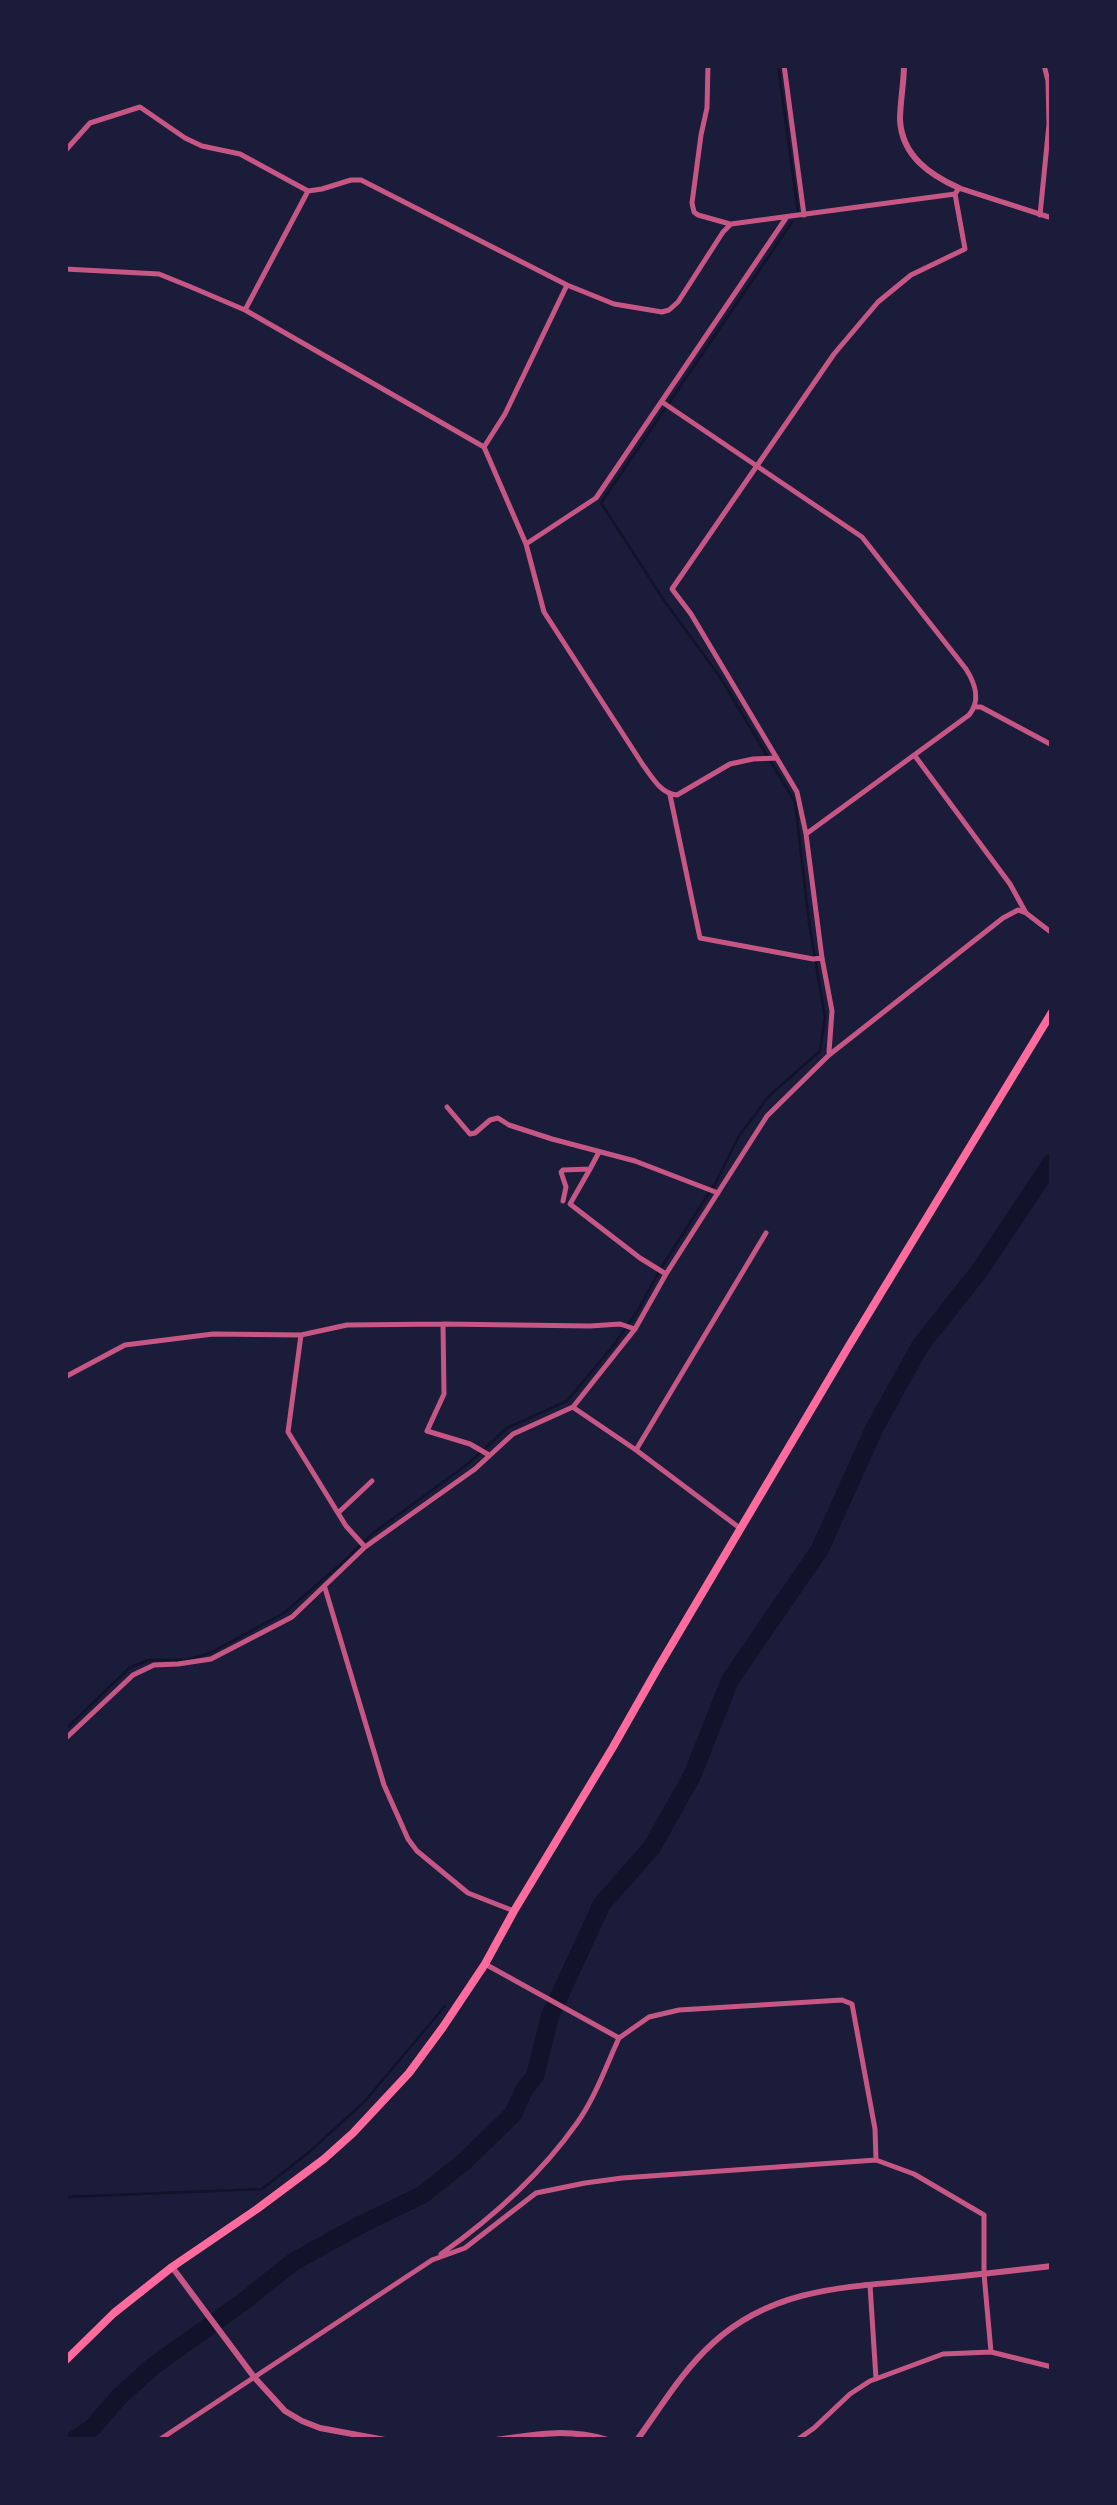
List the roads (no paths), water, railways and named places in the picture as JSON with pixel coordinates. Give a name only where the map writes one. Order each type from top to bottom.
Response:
[{"type":"main road","points":[[65,2361],[114,2313],[172,2266],[257,2210],[324,2159],[410,2073],[485,1964],[934,1204],[1052,1012]]},
{"type":"street","points":[[708,65],[708,108],[692,204],[698,216],[731,224],[957,191]]},
{"type":"street","points":[[784,65],[804,215]]},
{"type":"street","points":[[904,65],[900,122],[916,161],[957,191],[1052,218]]},
{"type":"street","points":[[1040,215],[1049,124],[1049,66]]},
{"type":"street","points":[[65,151],[90,123],[140,108],[202,146],[240,154],[308,191],[350,180],[372,183],[567,285],[614,304],[646,311],[667,311],[678,302],[731,224]]},
{"type":"street","points":[[245,310],[308,191]]},
{"type":"street","points":[[829,1055],[832,1011],[817,959],[806,834],[797,792],[691,614],[672,589],[834,354],[878,302],[911,275],[965,248],[957,191]]},
{"type":"street","points":[[526,544],[596,498],[666,404],[786,218]]},
{"type":"street","points":[[65,269],[159,274],[245,310],[484,447],[526,544],[544,612],[643,765],[670,795],[700,938],[817,959]]},
{"type":"street","points":[[484,447],[505,414],[567,285]]},
{"type":"street","points":[[666,404],[862,537],[971,677],[976,692],[975,707],[969,715],[806,834]]},
{"type":"street","points":[[975,707],[982,707],[1052,745]]},
{"type":"street","points":[[915,756],[1010,884],[1026,912],[1052,934]]},
{"type":"street","points":[[670,795],[677,795],[730,764],[752,758],[775,758]]},
{"type":"street","points":[[65,1740],[133,1675],[154,1665],[211,1659],[292,1617],[365,1548],[475,1468],[483,1452],[512,1434],[573,1407],[630,1326],[713,1191],[767,1116],[829,1055],[1003,918],[1018,910],[1026,912]]},
{"type":"street","points":[[447,1107],[470,1134],[498,1118],[509,1125],[635,1161],[713,1191]]},
{"type":"street","points":[[599,1152],[570,1204],[661,1271]]},
{"type":"street","points":[[563,1200],[566,1187],[561,1172],[590,1170]]},
{"type":"street","points":[[636,1450],[766,1233]]},
{"type":"street","points":[[442,1324],[444,1394],[428,1431],[483,1452]]},
{"type":"street","points":[[65,1377],[125,1345],[213,1334],[301,1335],[348,1325],[630,1326]]},
{"type":"street","points":[[301,1335],[288,1432],[346,1526],[365,1548]]},
{"type":"street","points":[[573,1407],[741,1530]]},
{"type":"street","points":[[338,1513],[372,1480]]},
{"type":"street","points":[[325,1588],[384,1785],[408,1839],[417,1852],[468,1893],[514,1911]]},
{"type":"street","points":[[485,1964],[619,2038]]},
{"type":"street","points":[[159,2440],[252,2374],[432,2260],[493,2213],[542,2166],[579,2121],[619,2038],[648,2017],[678,2010],[842,2000],[852,2004],[876,2129],[876,2160]]},
{"type":"street","points":[[432,2260],[465,2248],[536,2194],[553,2190],[622,2178],[876,2160],[914,2174],[984,2215],[984,2274],[991,2352]]},
{"type":"street","points":[[172,2266],[252,2374],[285,2411],[320,2428],[385,2440]]},
{"type":"street","points":[[637,2440],[692,2365],[714,2342],[734,2326],[782,2301],[809,2292],[1052,2266]]},
{"type":"street","points":[[870,2285],[876,2379]]},
{"type":"street","points":[[797,2440],[850,2394],[876,2379],[943,2354],[991,2352],[1052,2368]]},
{"type":"street","points":[[496,2440],[546,2432],[577,2432],[608,2440]]},
{"type":"waterway","points":[[778,65],[798,212]]},
{"type":"waterway","points":[[65,1730],[129,1668],[149,1660],[187,1660],[210,1653],[284,1613],[372,1534],[469,1463],[507,1428],[567,1401],[637,1312],[716,1182],[739,1136],[769,1096],[820,1051],[825,1017],[795,802],[720,677],[663,599],[601,503],[792,222]]},
{"type":"waterway","points":[[74,2440],[92,2428],[152,2367],[293,2262],[422,2195],[465,2161],[513,2114],[535,2076],[550,2016],[602,1904],[652,1847],[692,1776],[730,1680],[820,1549],[875,1427],[920,1346],[980,1270],[1052,1162]]},
{"type":"waterway","points":[[65,2197],[262,2189],[365,2101],[445,2006]]}]
